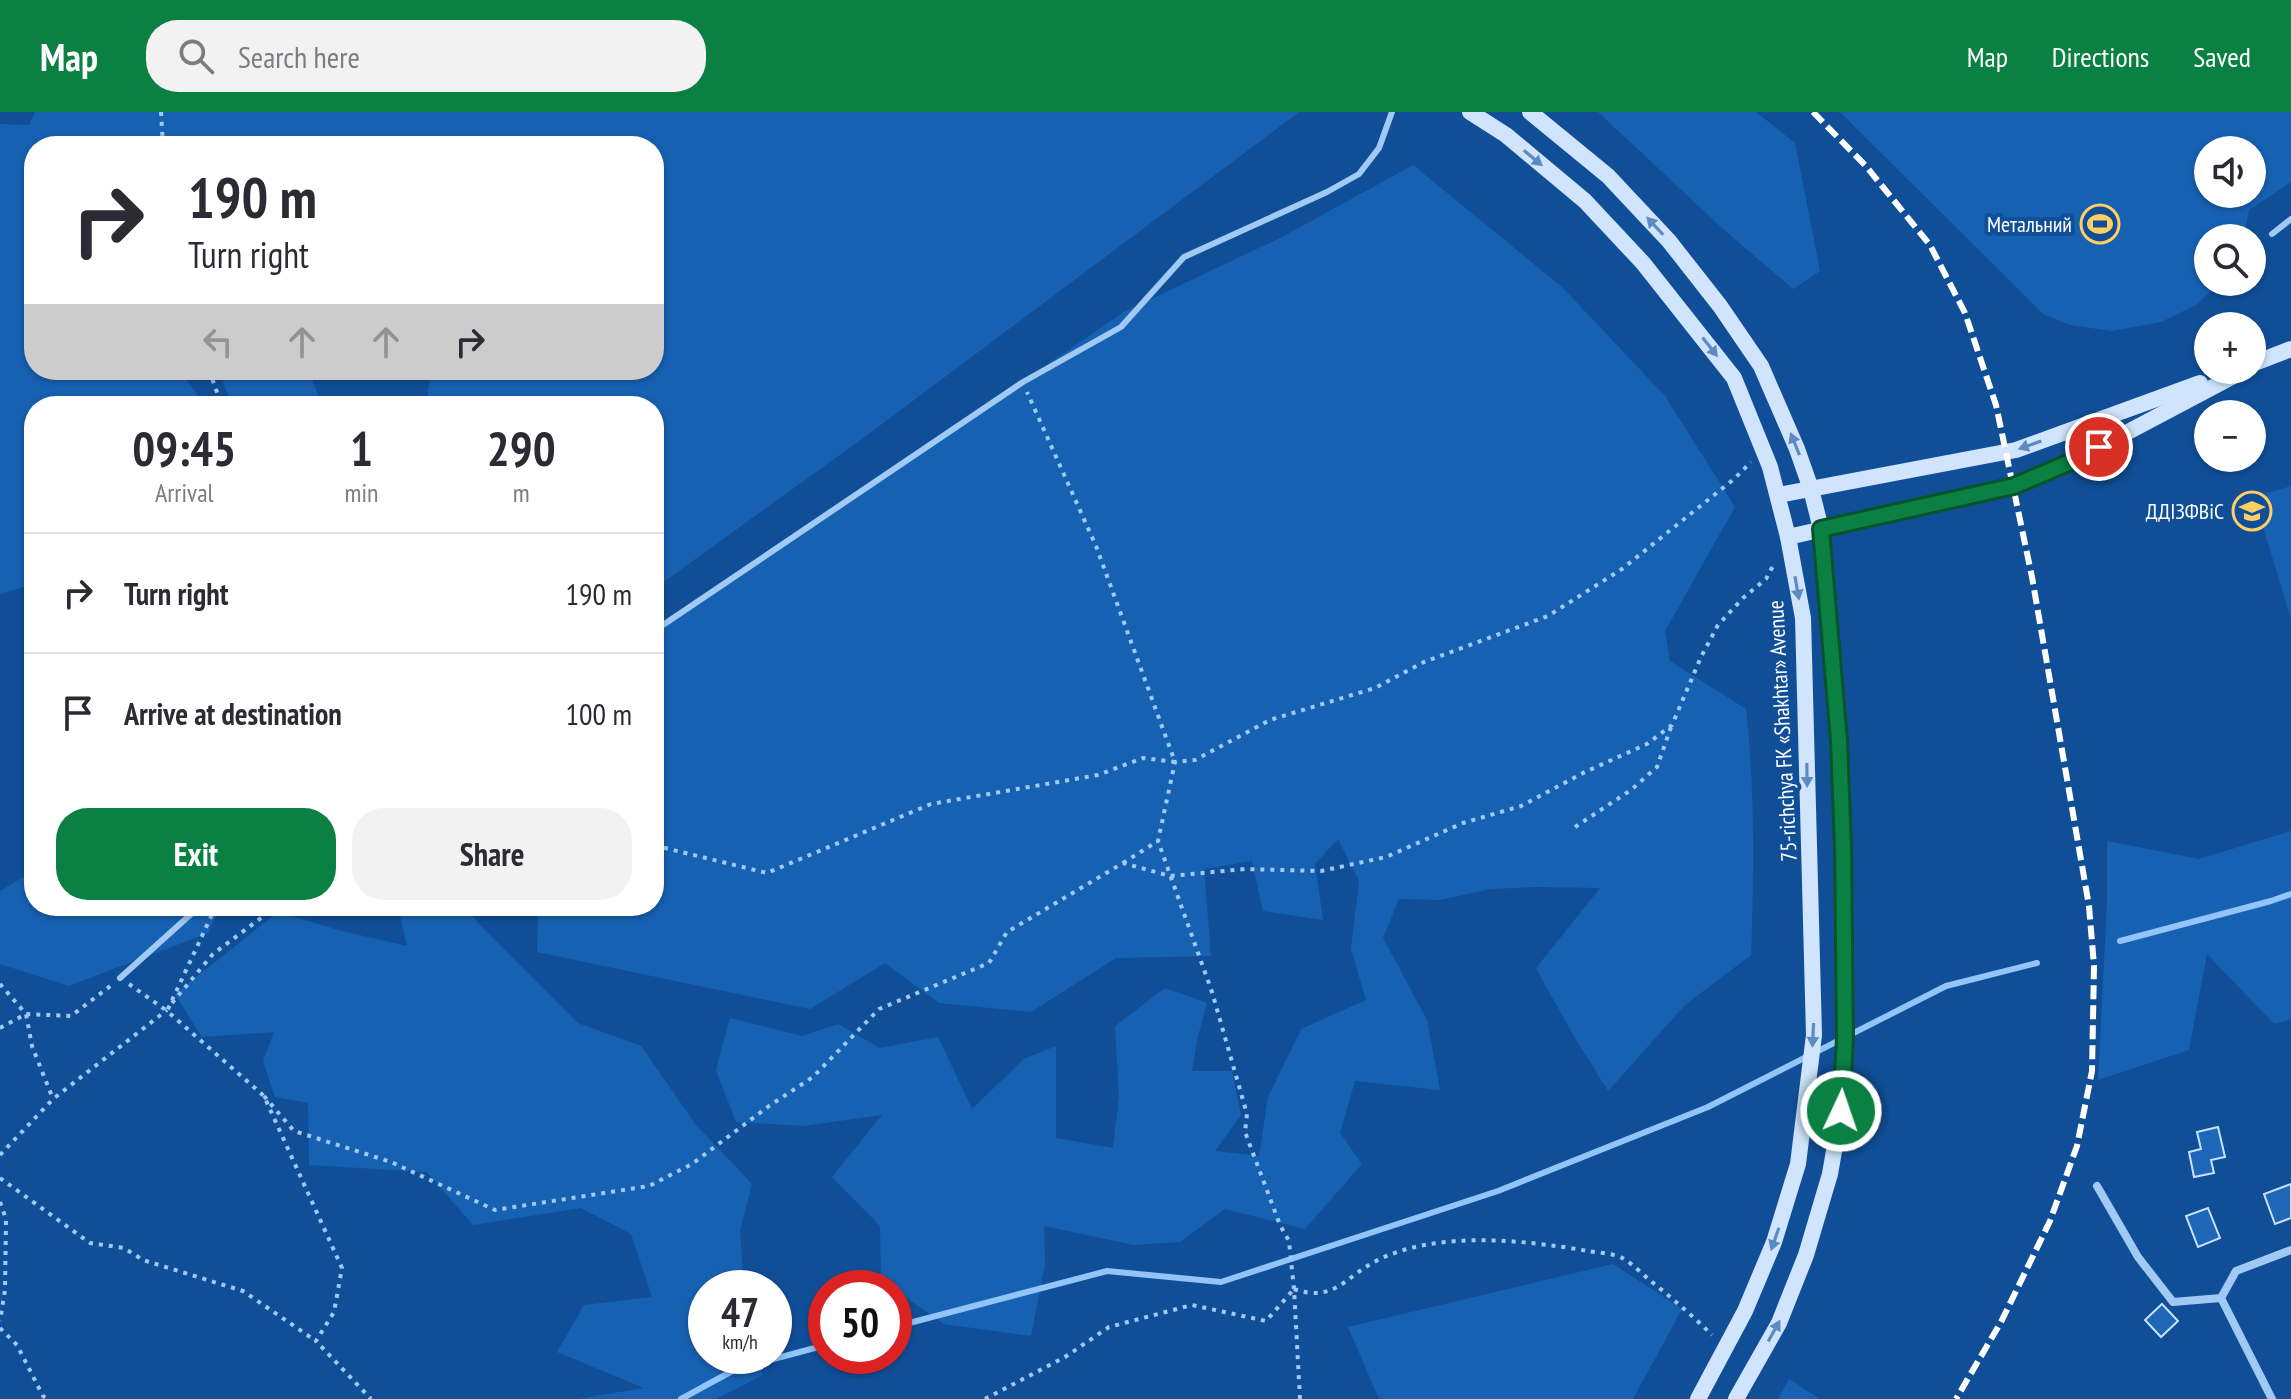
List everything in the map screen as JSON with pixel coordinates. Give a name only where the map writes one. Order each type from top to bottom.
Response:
[{"type":"main road","name":"75-richchya FK «Shakhtar» Avenue","points":[[1470,112],[1506,135],[1585,201],[1643,263],[1734,378],[1764,449],[1779,495],[1803,618],[1814,1035],[1798,1164],[1774,1242],[1745,1311],[1698,1399]]},
{"type":"main road","points":[[1530,112],[1608,176],[1669,241],[1720,306],[1761,366],[1797,449],[1821,529],[1839,741],[1843,846],[1845,1039],[1841,1111],[1830,1174],[1806,1255],[1779,1323],[1736,1399]]},
{"type":"main road","points":[[2266,359],[2291,349]]},
{"type":"main road","points":[[1779,495],[2016,450],[2197,384]]},
{"type":"main road","points":[[1788,537],[2014,486],[2075,460],[2219,384]]},
{"type":"street","points":[[2097,1186],[2138,1257],[2173,1302],[2221,1298]]},
{"type":"street","points":[[2221,1298],[2236,1271],[2291,1250]]},
{"type":"street","points":[[2221,1298],[2272,1399]]},
{"type":"lane","points":[[664,624],[1023,382],[1121,327],[1184,257],[1327,192],[1359,174],[1379,148],[1392,112]]},
{"type":"lane","points":[[2272,234],[2291,219]]},
{"type":"lane","points":[[120,978],[189,916]]},
{"type":"path","points":[[161,112],[162,136]]},
{"type":"path","points":[[1023,382],[1096,546],[1175,762],[1158,841],[1212,992],[1247,1114],[1245,1132],[1289,1241],[1300,1399]]},
{"type":"path","points":[[664,848],[767,873],[931,804],[1098,775],[1143,758],[1175,762],[1195,760],[1270,720],[1375,688],[1424,662],[1548,616],[1622,569],[1734,479],[1764,449]]},
{"type":"path","points":[[1575,827],[1631,790],[1657,767],[1701,657],[1718,625],[1766,579],[1788,537]]},
{"type":"path","points":[[1123,863],[1170,876],[1245,869],[1321,871],[1386,857],[1463,823],[1521,806],[1647,744],[1672,725]]},
{"type":"path","points":[[0,1028],[26,1014],[71,1016],[120,978],[167,1011],[264,1096],[294,1131],[391,1162],[495,1210],[649,1186],[692,1164],[813,1077],[879,1009],[989,963],[1007,932],[1158,841]]},
{"type":"path","points":[[167,1011],[211,916]]},
{"type":"path","points":[[0,1155],[53,1099],[167,1011],[213,954],[264,916]]},
{"type":"path","points":[[0,984],[26,1014],[32,1046],[53,1099]]},
{"type":"path","points":[[264,1096],[342,1268],[334,1312],[316,1341]]},
{"type":"path","points":[[0,1178],[90,1243],[124,1248],[143,1260],[243,1291],[316,1341],[371,1399]]},
{"type":"path","points":[[0,1202],[6,1219],[5,1290],[0,1321]]},
{"type":"path","points":[[1294,1289],[1310,1295],[1327,1292],[1376,1261],[1412,1248],[1464,1240],[1555,1245],[1622,1257],[1715,1337]]},
{"type":"path","points":[[985,1399],[1065,1357],[1109,1327],[1192,1305],[1266,1321],[1294,1289]]},
{"type":"path","points":[[0,1328],[17,1345],[47,1399]]},
{"type":"shaded area","points":[[35,112],[1299,112],[866,436],[664,582],[664,396],[427,396],[430,380],[664,380],[664,136],[24,136],[24,380],[187,380],[198,396],[24,396],[24,587],[0,594],[0,124],[29,125]]},
{"type":"shaded area","points":[[1598,112],[1756,112],[1795,143],[1820,271],[1793,289],[1722,228]]},
{"type":"shaded area","name":"Метальний","points":[[1840,112],[2291,112],[2291,182],[2266,199],[2266,136],[2194,136],[2194,208],[2252,208],[2246,224],[2194,224],[2194,296],[2206,296],[2196,305],[2161,322],[2112,331],[2070,325],[2043,314]]},
{"type":"shaded area","points":[[1413,165],[1562,287],[1665,396],[1735,507],[1665,631],[1670,661],[1746,709],[1753,832],[1751,955],[1685,1005],[1608,1091],[1536,968],[1600,888],[1491,889],[1440,900],[1399,899],[1383,938],[1427,1020],[1440,1090],[1355,1081],[1340,1133],[1362,1164],[1305,1229],[1225,1209],[1180,1242],[1134,1245],[1044,1226],[1045,1264],[1031,1336],[944,1324],[912,1302],[912,1270],[881,1270],[880,1226],[832,1177],[882,1115],[803,1126],[736,1122],[716,1070],[730,1018],[802,1036],[838,1024],[880,1048],[938,1037],[972,1109],[1024,1059],[1056,1046],[1056,1138],[1113,1148],[1119,1096],[1115,1026],[1165,988],[1207,1003],[1192,1071],[1232,1071],[1241,1115],[1215,1151],[1259,1156],[1268,1097],[1301,1029],[1366,1000],[1351,949],[1359,881],[1338,839],[1315,864],[1323,920],[1263,911],[1252,861],[1204,869],[1211,956],[1116,958],[1031,1012],[939,1003],[885,963],[810,1009],[537,952],[538,916],[664,916],[664,627],[1124,312],[1284,236]]},
{"type":"shaded area","points":[[222,380],[312,380],[319,396],[229,396]]},
{"type":"shaded area","points":[[2291,486],[2291,619],[2254,497]]},
{"type":"shaded area","points":[[2291,831],[2291,1019],[2274,1024],[2207,954],[2189,1050],[2098,1080],[2107,841],[2199,859]]},
{"type":"shaded area","points":[[24,877],[24,916],[216,916],[208,933],[69,986],[0,964],[0,891]]},
{"type":"shaded area","points":[[273,916],[291,916],[407,946],[400,916],[473,916],[578,1023],[641,1046],[696,1125],[752,1184],[740,1231],[743,1270],[688,1270],[688,1374],[763,1375],[716,1399],[578,1399],[644,1388],[557,1352],[584,1305],[652,1297],[631,1234],[581,1208],[473,1225],[427,1172],[309,1165],[308,1103],[275,1097],[263,1061],[274,1032],[202,1037],[175,994]]},
{"type":"shaded area","points":[[1613,1264],[1682,1309],[1633,1399],[1379,1399],[1348,1327]]},
{"type":"shaded area","points":[[1789,1379],[1820,1399],[1778,1399]]},
{"type":"building","points":[[2218,1127],[2225,1157],[2211,1160],[2214,1173],[2194,1177],[2189,1152],[2201,1149],[2197,1132]]},
{"type":"building","points":[[2291,1184],[2291,1218],[2275,1224],[2264,1194]]},
{"type":"building","points":[[2208,1208],[2220,1238],[2198,1247],[2186,1216]]},
{"type":"building","points":[[2162,1304],[2178,1321],[2161,1337],[2145,1320]]},
{"type":"waterway","points":[[2120,941],[2291,894]]},
{"type":"waterway","points":[[912,1322],[1107,1271],[1221,1282],[1498,1191],[1708,1107],[1946,986],[2037,963]]},
{"type":"waterway","points":[[681,1399],[736,1369],[808,1350]]},
{"type":"railway","points":[[1813,112],[1865,165],[1930,245],[1965,313],[1996,405],[2032,577],[2089,906],[2094,966],[2092,1071],[2077,1146],[2050,1221],[2001,1322],[1956,1399]]},
{"type":"place","name":"Метальний","points":[[2100,224]]},
{"type":"place","name":"ДДІЗФВіС","points":[[2252,511]]},
{"type":"route","points":[[1841,1111],[1845,1039],[1843,846],[1839,741],[1821,529],[2014,486],[2099,447]]}]
